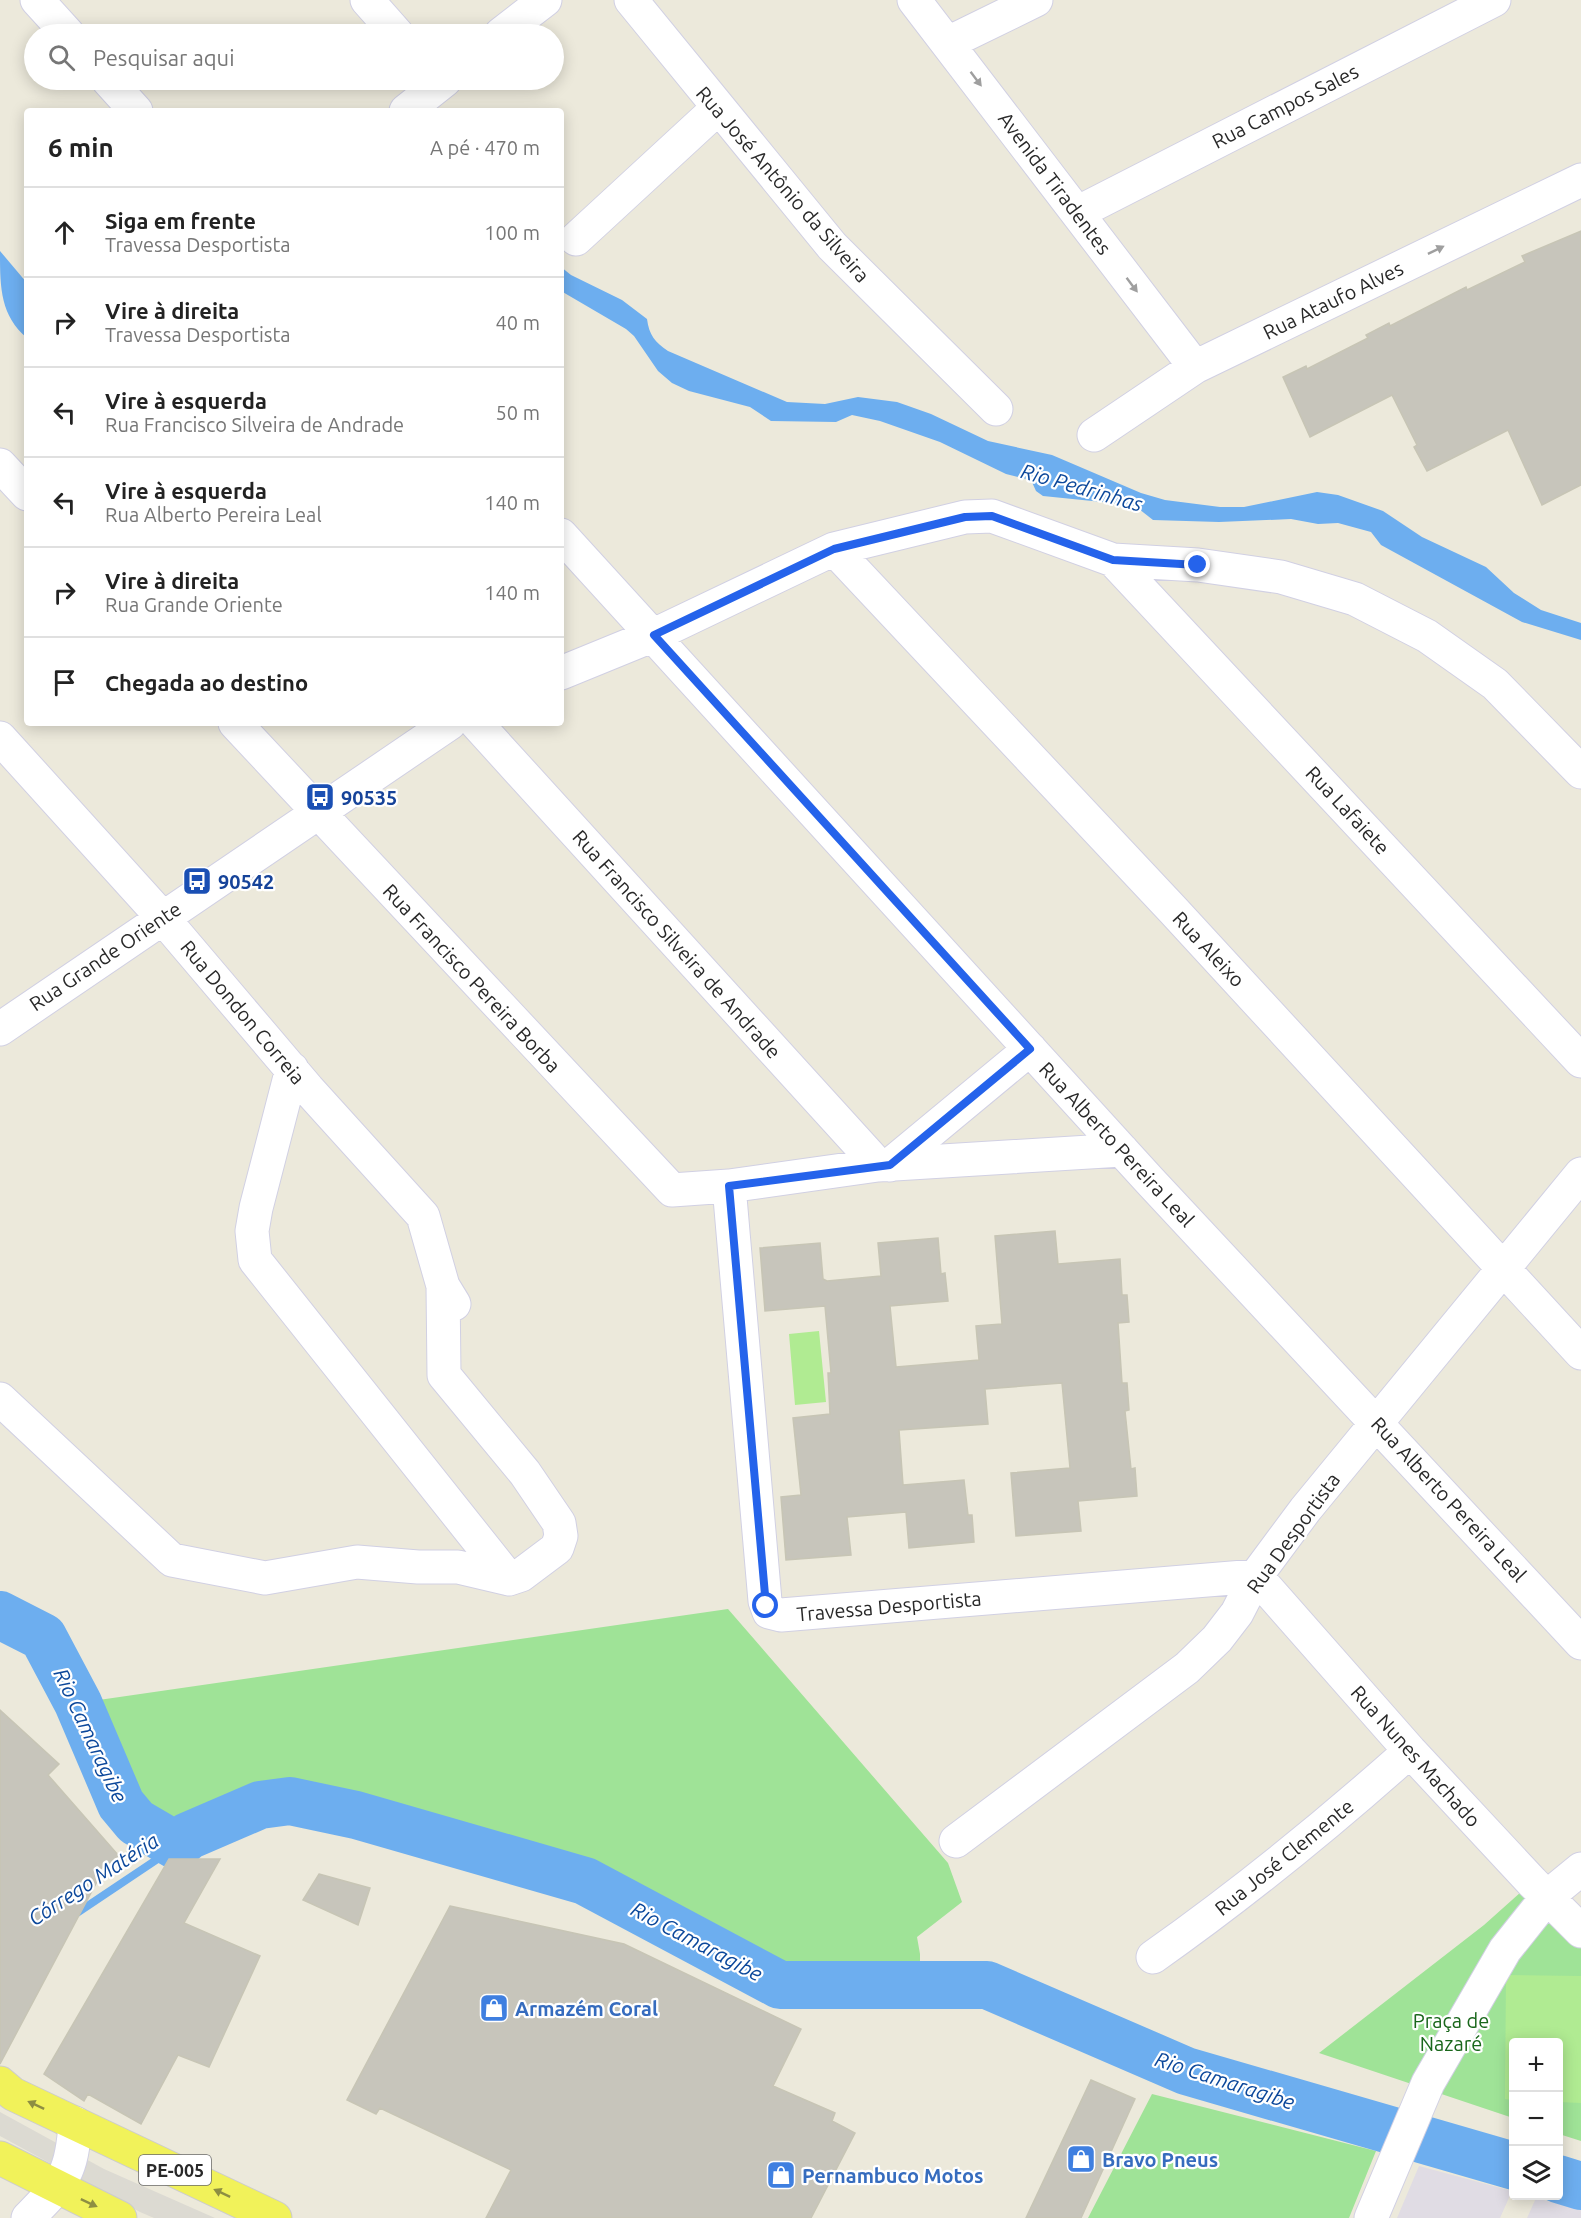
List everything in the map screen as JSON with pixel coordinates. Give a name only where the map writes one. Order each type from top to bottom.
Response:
[{"type":"main road","name":"PE-005","points":[[0,2083],[13,2094],[275,2218]]},
{"type":"main road","points":[[0,2158],[120,2218]]},
{"type":"street","points":[[37,0],[59,24]]},
{"type":"street","points":[[367,0],[388,24]]},
{"type":"street","points":[[514,24],[544,0]]},
{"type":"street","name":"Rua José Antônio da Silveira","points":[[630,0],[831,246],[996,409]]},
{"type":"street","name":"Avenida Tiradentes","points":[[914,0],[1195,367]]},
{"type":"street","points":[[948,43],[1036,0]]},
{"type":"street","name":"Rua Campos Sales","points":[[1077,213],[1494,0]]},
{"type":"street","points":[[117,90],[133,108]]},
{"type":"street","points":[[409,108],[430,90]]},
{"type":"street","points":[[576,238],[717,109]]},
{"type":"street","name":"Rua Ataufo Alves","points":[[1094,435],[1195,367],[1581,180]]},
{"type":"street","points":[[564,673],[654,635],[834,549],[965,517],[992,516],[1113,560],[1198,565],[1281,577],[1355,599],[1427,636],[1495,684],[1581,772]]},
{"type":"street","name":"Rua Alberto Pereira Leal","points":[[564,538],[1122,1150],[1581,1642]]},
{"type":"street","name":"Rua Aleixo","points":[[834,549],[1173,910],[1581,1353]]},
{"type":"street","name":"Rua Lafaiete","points":[[1113,560],[1581,1061]]},
{"type":"street","name":"Rua Francisco Pereira Borba","points":[[238,726],[672,1190],[729,1186]]},
{"type":"street","name":"Rua Grande Oriente","points":[[7,1013],[162,917],[445,726]]},
{"type":"street","name":"Rua Francisco Silveira de Andrade","points":[[479,726],[884,1165]]},
{"type":"street","name":"Rua Dondon Correia","points":[[0,738],[162,917],[292,1069],[423,1216],[448,1295],[444,1375],[525,1473],[559,1523],[561,1536],[557,1548],[521,1575],[509,1579]]},
{"type":"street","points":[[884,1165],[1030,1049]]},
{"type":"street","points":[[292,1069],[256,1208],[252,1231],[255,1260],[509,1579]]},
{"type":"street","points":[[729,1186],[884,1165],[1122,1150]]},
{"type":"street","name":"Rua Desportista","points":[[956,1841],[1187,1668],[1217,1639],[1236,1613],[1256,1576],[1305,1510],[1581,1174]]},
{"type":"street","name":"Travessa Desportista","points":[[729,1186],[765,1601],[769,1612],[781,1615],[1256,1576]]},
{"type":"street","points":[[0,1398],[172,1560],[265,1578],[357,1562],[418,1567],[458,1567],[509,1579]]},
{"type":"street","name":"Rua Nunes Machado","points":[[1256,1576],[1410,1751],[1581,1931]]},
{"type":"street","name":"Rua José Clemente","points":[[1153,1957],[1243,1893],[1328,1824],[1410,1751]]},
{"type":"street","points":[[1371,2218],[1428,2083],[1505,1950],[1548,1896],[1581,1869]]},
{"type":"street","points":[[28,2218],[57,2188],[72,2160],[75,2122]]},
{"type":"shaded area","points":[[0,2112],[104,2169],[215,2218],[154,2218],[140,2212],[0,2136]]},
{"type":"shaded area","points":[[1419,2166],[1509,2190],[1509,2198],[1500,2218],[1397,2218]]},
{"type":"shaded area","points":[[1535,2200],[1581,2210],[1581,2218],[1527,2218]]},
{"type":"green space","points":[[819,1331],[826,1402],[795,1405],[789,1334]]},
{"type":"green space","points":[[728,1609],[948,1863],[962,1902],[917,1937],[920,1954],[920,1985],[780,1985],[585,1881],[357,1815],[290,1801],[260,1805],[226,1818],[188,1836],[177,1846],[136,1822],[121,1804],[78,1703]]},
{"type":"green space","name":"Praça de Nazaré","points":[[1532,1882],[1581,1929],[1581,2141],[1563,2135],[1563,2038],[1509,2038],[1509,2117],[1319,2053],[1484,1925]]},
{"type":"green space","points":[[1506,1975],[1581,1976],[1581,2103],[1563,2102],[1563,2038],[1509,2038],[1509,2100],[1505,2099]]},
{"type":"green space","points":[[1152,2094],[1376,2151],[1349,2218],[1088,2218]]},
{"type":"water","points":[[0,251],[24,279],[24,335],[11,320],[3,299]]},
{"type":"water","name":"Rio Pedrinhas","points":[[564,269],[622,300],[647,319],[653,338],[668,351],[787,402],[825,404],[858,397],[897,402],[931,414],[988,441],[1052,455],[1141,493],[1165,500],[1220,507],[1244,507],[1317,492],[1338,495],[1383,511],[1422,537],[1486,567],[1514,593],[1541,610],[1581,623],[1581,640],[1522,622],[1381,545],[1371,532],[1338,523],[1318,524],[1291,519],[1219,522],[1153,520],[1139,509],[1112,503],[1043,496],[1036,491],[1031,480],[1006,474],[940,442],[880,421],[852,415],[836,422],[771,421],[750,407],[689,391],[672,383],[658,371],[634,336],[564,293]]},
{"type":"building","points":[[1581,231],[1581,485],[1542,505],[1508,430],[1427,471],[1392,395],[1310,437],[1283,377],[1306,366],[1307,369],[1368,338],[1366,335],[1389,323],[1390,326],[1466,287],[1467,290],[1525,262],[1522,256]]},
{"type":"building","points":[[1055,1231],[1058,1264],[1120,1259],[1122,1295],[1127,1295],[1129,1322],[1118,1323],[1122,1383],[1127,1383],[1129,1410],[1125,1411],[1131,1469],[1135,1468],[1137,1496],[1078,1501],[1081,1531],[1016,1536],[1011,1473],[1070,1468],[1062,1383],[985,1389],[988,1424],[899,1430],[903,1485],[964,1480],[968,1515],[972,1515],[974,1542],[909,1548],[906,1512],[847,1517],[851,1555],[786,1560],[781,1497],[801,1495],[793,1418],[830,1414],[828,1373],[831,1373],[825,1306],[765,1311],[760,1248],[820,1243],[823,1279],[827,1281],[881,1276],[878,1243],[938,1238],[941,1274],[945,1273],[948,1301],[890,1306],[896,1367],[979,1360],[976,1326],[1002,1324],[995,1236]]},
{"type":"building","points":[[0,1710],[59,1764],[48,1775],[119,1856],[96,1872],[100,1876],[0,2064]]},
{"type":"building","points":[[169,1859],[220,1859],[184,1923],[260,1956],[209,2067],[178,2055],[141,2124],[88,2094],[84,2101],[44,2074]]},
{"type":"building","points":[[319,1874],[370,1888],[358,1925],[303,1900]]},
{"type":"building","points":[[450,1906],[624,1944],[801,2029],[773,2086],[835,2113],[832,2121],[855,2133],[811,2218],[486,2218],[511,2170],[380,2108],[376,2114],[347,2100]]},
{"type":"building","name":"Bravo Pneus","points":[[1091,2080],[1135,2099],[1081,2218],[1026,2218]]},
{"type":"waterway","name":"Rio Camaragibe","points":[[0,1615],[43,1637],[78,1703],[121,1804],[136,1822],[177,1846],[188,1836],[260,1805],[290,1801],[356,1815],[585,1881],[780,1985],[987,1985],[1186,2071],[1509,2165]]},
{"type":"waterway","name":"Córrego Matéria","points":[[74,1915],[177,1846]]},
{"type":"waterway","name":"Rio Camaragibe","points":[[1563,2181],[1581,2186]]},
{"type":"place","name":"90535","points":[[320,797]]},
{"type":"place","name":"90542","points":[[197,881]]},
{"type":"place","name":"Armazém Coral","points":[[494,2008]]},
{"type":"place","name":"Bravo Pneus","points":[[1081,2159]]},
{"type":"place","name":"Pernambuco Motos","points":[[781,2175]]},
{"type":"route","points":[[766,1606],[729,1186],[890,1165],[1030,1049],[654,635],[834,549],[965,517],[992,516],[1113,560],[1198,565]]}]
